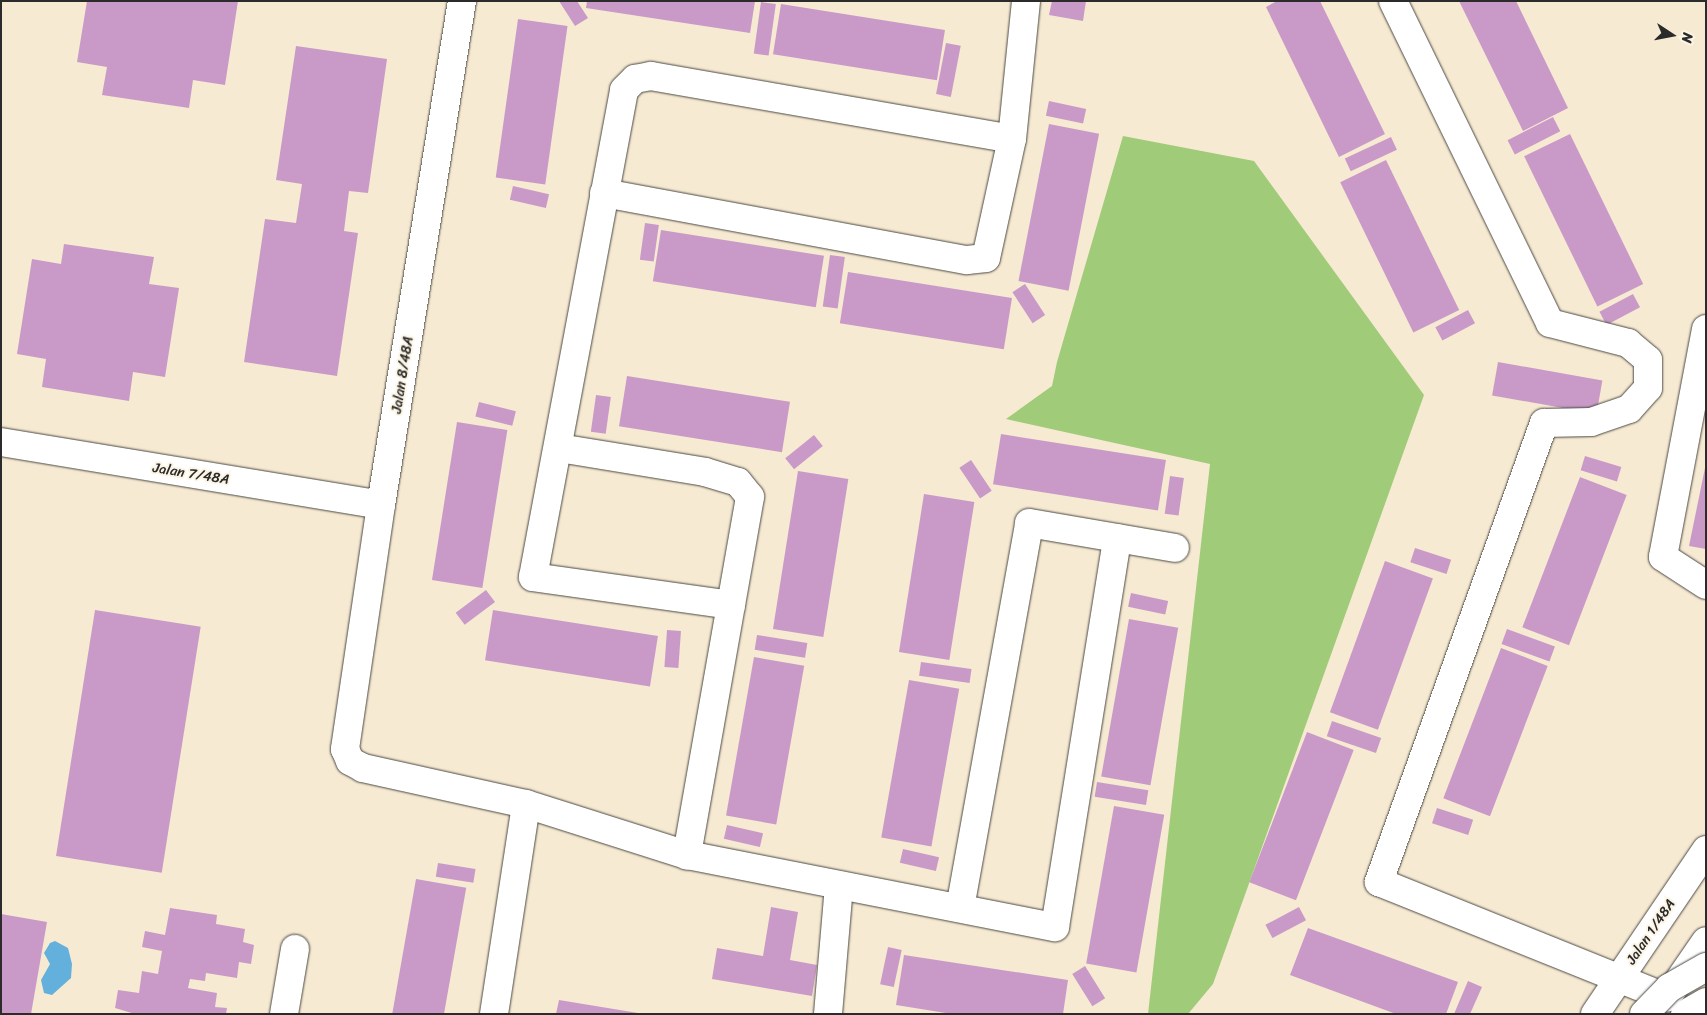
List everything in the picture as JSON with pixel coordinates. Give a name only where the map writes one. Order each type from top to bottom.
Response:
[{"type":"main road","name":"Jalan 8/48A","points":[[462,1],[381,505],[345,749],[350,761],[364,768],[526,804]]},
{"type":"main road","points":[[604,193],[967,260],[986,258],[1012,139],[1026,1]]},
{"type":"main road","points":[[1394,1],[1550,324],[1628,343],[1648,360],[1648,388],[1629,409],[1592,422],[1544,423],[1379,882],[1620,978],[1670,1009],[1706,1002]]},
{"type":"main road","points":[[731,605],[533,577],[559,448],[624,90],[635,79],[651,76],[1012,139]]},
{"type":"main road","points":[[1706,328],[1663,557],[1706,585]]},
{"type":"main road","name":"Jalan 7/48A","points":[[1,442],[381,505]]},
{"type":"main road","points":[[559,448],[705,472],[738,482],[750,497],[687,855]]},
{"type":"main road","points":[[960,908],[1030,524],[1175,548]]},
{"type":"main road","points":[[494,1014],[526,804],[687,855],[1055,927],[1117,538]]},
{"type":"main road","name":"Jalan 1/48A","points":[[1595,1014],[1706,850]]},
{"type":"main road","points":[[828,1014],[839,885]]},
{"type":"main road","points":[[1670,1009],[1706,941]]},
{"type":"main road","points":[[284,1014],[295,949]]},
{"type":"main road","points":[[1644,1014],[1669,988],[1706,967]]},
{"type":"green space","points":[[1123,136],[1254,161],[1424,395],[1213,984],[1188,1014],[1148,1014],[1210,464],[1006,419],[1052,386],[1057,362]]},
{"type":"water","points":[[55,941],[68,948],[72,964],[71,978],[52,995],[44,993],[41,980],[50,964],[44,953],[50,943]]},
{"type":"building","points":[[87,1],[238,1],[225,85],[193,80],[189,108],[102,95],[107,67],[77,62]]},
{"type":"building","points":[[559,1],[577,1],[588,18],[575,26]]},
{"type":"building","points":[[587,1],[755,1],[750,33],[586,8]]},
{"type":"building","points":[[1052,1],[1086,1],[1083,21],[1049,15]]},
{"type":"building","points":[[1277,1],[1320,1],[1385,134],[1339,157],[1266,7]]},
{"type":"building","points":[[1459,1],[1516,1],[1568,108],[1523,131]]},
{"type":"building","points":[[761,2],[776,4],[769,56],[754,53]]},
{"type":"building","points":[[781,4],[945,30],[937,80],[773,54]]},
{"type":"building","points":[[518,19],[568,26],[545,184],[496,177]]},
{"type":"building","points":[[946,43],[961,46],[951,97],[936,94]]},
{"type":"building","points":[[296,46],[387,59],[368,193],[349,191],[344,231],[358,233],[337,376],[244,362],[265,219],[296,223],[302,184],[276,180]]},
{"type":"building","points":[[1049,101],[1086,109],[1083,124],[1046,116]]},
{"type":"building","points":[[1553,117],[1560,131],[1515,154],[1508,140]]},
{"type":"building","points":[[1049,124],[1099,134],[1069,291],[1018,281]]},
{"type":"building","points":[[1570,134],[1643,284],[1597,306],[1524,156]]},
{"type":"building","points":[[1391,137],[1397,150],[1351,171],[1345,159]]},
{"type":"building","points":[[1386,160],[1459,310],[1413,332],[1340,182]]},
{"type":"building","points":[[513,186],[549,194],[546,208],[510,200]]},
{"type":"building","points":[[645,223],[659,225],[654,262],[640,260]]},
{"type":"building","points":[[661,230],[824,256],[816,307],[653,281]]},
{"type":"building","points":[[64,244],[154,257],[149,284],[179,288],[165,377],[133,372],[129,401],[42,387],[46,359],[17,354],[32,259],[61,264]]},
{"type":"building","points":[[830,255],[845,257],[838,309],[823,306]]},
{"type":"building","points":[[848,272],[1012,298],[1004,349],[840,323]]},
{"type":"building","points":[[1025,284],[1045,315],[1033,323],[1012,292]]},
{"type":"building","points":[[1633,294],[1640,307],[1606,325],[1599,312]]},
{"type":"building","points":[[1468,310],[1475,323],[1442,341],[1435,327]]},
{"type":"building","points":[[1498,362],[1602,380],[1596,414],[1492,395]]},
{"type":"building","points":[[627,376],[790,402],[782,452],[619,426]]},
{"type":"building","points":[[596,395],[611,397],[606,434],[591,432]]},
{"type":"building","points":[[479,402],[516,411],[512,426],[475,417]]},
{"type":"building","points":[[457,422],[507,430],[482,588],[432,580]]},
{"type":"building","points":[[1001,434],[1166,460],[1158,510],[993,484]]},
{"type":"building","points":[[814,435],[823,446],[794,469],[785,458]]},
{"type":"building","points":[[1585,456],[1621,467],[1617,481],[1581,470]]},
{"type":"building","points":[[971,460],[992,491],[980,499],[959,468]]},
{"type":"building","points":[[1706,463],[1706,549],[1689,546]]},
{"type":"building","points":[[798,471],[848,479],[823,637],[773,629]]},
{"type":"building","points":[[1170,476],[1184,478],[1179,516],[1165,514]]},
{"type":"building","points":[[1580,477],[1627,495],[1569,645],[1522,627]]},
{"type":"building","points":[[924,494],[974,502],[949,660],[899,652]]},
{"type":"building","points":[[1415,548],[1451,560],[1447,574],[1410,562]]},
{"type":"building","points":[[1385,561],[1433,578],[1378,730],[1330,712]]},
{"type":"building","points":[[486,590],[495,602],[465,625],[456,613]]},
{"type":"building","points":[[1131,593],[1168,601],[1165,615],[1128,607]]},
{"type":"building","points":[[95,610],[201,627],[162,873],[56,856]]},
{"type":"building","points":[[493,610],[658,636],[650,686],[485,660]]},
{"type":"building","points":[[1129,619],[1178,628],[1150,785],[1101,777]]},
{"type":"building","points":[[1507,629],[1555,646],[1549,661],[1502,644]]},
{"type":"building","points":[[667,630],[681,631],[678,668],[664,667]]},
{"type":"building","points":[[757,635],[807,643],[805,658],[755,650]]},
{"type":"building","points":[[1501,648],[1548,666],[1490,816],[1443,798]]},
{"type":"building","points":[[754,657],[804,666],[776,824],[726,816]]},
{"type":"building","points":[[921,662],[972,669],[970,683],[919,676]]},
{"type":"building","points":[[909,680],[959,689],[931,846],[881,838]]},
{"type":"building","points":[[1332,721],[1381,738],[1376,753],[1327,736]]},
{"type":"building","points":[[1307,732],[1354,750],[1296,900],[1249,882]]},
{"type":"building","points":[[1097,782],[1148,790],[1146,805],[1095,797]]},
{"type":"building","points":[[1114,806],[1164,815],[1136,972],[1086,964]]},
{"type":"building","points":[[1437,808],[1473,820],[1468,835],[1432,823]]},
{"type":"building","points":[[727,825],[763,833],[760,847],[724,839]]},
{"type":"building","points":[[903,849],[939,857],[936,871],[900,863]]},
{"type":"building","points":[[438,863],[476,869],[473,883],[436,877]]},
{"type":"building","points":[[416,879],[466,888],[444,1014],[392,1014]]},
{"type":"building","points":[[771,907],[798,912],[790,960],[817,965],[812,996],[712,979],[717,948],[763,956]]},
{"type":"building","points":[[1299,907],[1306,920],[1272,938],[1265,925]]},
{"type":"building","points":[[170,908],[217,915],[216,924],[245,929],[243,942],[254,945],[251,964],[239,962],[237,978],[206,973],[205,981],[190,979],[188,988],[217,993],[215,1007],[227,1008],[226,1014],[135,1014],[115,1008],[118,990],[139,993],[142,971],[158,974],[162,951],[142,947],[145,931],[165,935]]},
{"type":"building","points":[[1,914],[47,922],[31,1014],[1,1014]]},
{"type":"building","points":[[1308,928],[1458,982],[1446,1014],[1396,1014],[1290,975]]},
{"type":"building","points":[[888,947],[902,950],[894,987],[880,984]]},
{"type":"building","points":[[904,955],[1068,980],[1063,1014],[952,1014],[896,1005]]},
{"type":"building","points":[[1085,966],[1105,998],[1092,1006],[1072,974]]},
{"type":"building","points":[[1468,981],[1482,987],[1470,1014],[1454,1014]]},
{"type":"building","points":[[559,1000],[638,1013],[638,1014],[556,1014]]}]
